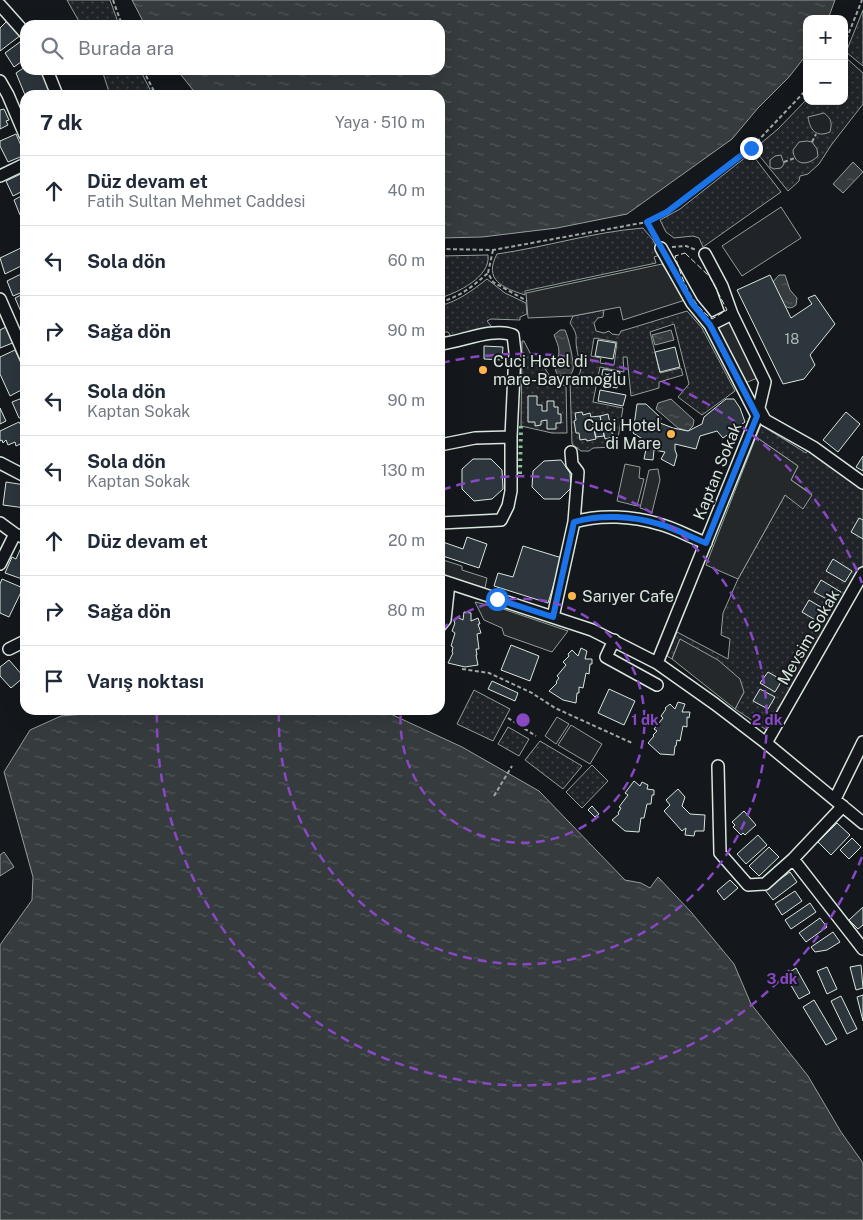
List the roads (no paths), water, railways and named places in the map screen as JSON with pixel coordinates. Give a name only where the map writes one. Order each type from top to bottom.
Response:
[{"type":"street","points":[[0,5],[20,27]]},
{"type":"street","points":[[49,75],[55,90]]},
{"type":"street","points":[[0,81],[20,123]]},
{"type":"street","points":[[0,176],[20,166]]},
{"type":"street","name":"Kaptan Sokak","points":[[657,663],[758,412],[710,325],[692,303],[661,248]]},
{"type":"street","points":[[705,254],[722,286],[732,314],[765,382],[758,412],[765,420],[813,447],[863,483]]},
{"type":"street","points":[[0,298],[20,344]]},
{"type":"street","points":[[710,325],[732,314]]},
{"type":"street","points":[[445,343],[501,333],[513,335],[515,352],[511,437],[511,491],[508,506],[501,520],[445,523]]},
{"type":"street","points":[[445,444],[475,438],[511,437]]},
{"type":"street","points":[[553,617],[574,522],[578,472],[572,464],[571,452]]},
{"type":"street","points":[[0,465],[20,474]]},
{"type":"street","points":[[574,522],[589,518],[638,519],[659,524],[706,543]]},
{"type":"street","points":[[0,522],[20,536],[0,564]]},
{"type":"street","name":"Mevsim Sokak","points":[[766,743],[863,573]]},
{"type":"street","points":[[445,620],[445,582],[592,630],[614,640],[657,663],[715,704],[766,743],[863,823]]},
{"type":"street","points":[[614,640],[606,656],[657,685]]},
{"type":"street","points":[[9,649],[20,644]]},
{"type":"street","points":[[718,766],[720,853],[748,885],[765,884],[793,859],[839,803],[863,742]]},
{"type":"street","points":[[793,859],[863,949]]},
{"type":"water","points":[[132,0],[835,0],[829,15],[803,15],[803,59],[732,139],[627,214],[557,228],[482,237],[445,238],[445,90],[193,90],[181,75],[445,75],[445,20],[142,20]]},
{"type":"water","points":[[853,162],[863,172],[843,193],[833,184]]},
{"type":"water","points":[[779,275],[785,275],[790,290],[797,298],[796,305],[792,308],[781,302],[772,283]]},
{"type":"water","points":[[560,330],[565,330],[572,356],[573,370],[568,377],[558,375],[556,372],[559,352],[554,335]]},
{"type":"water","points":[[671,330],[674,340],[655,345],[652,335]]},
{"type":"water","points":[[671,399],[694,420],[693,426],[688,431],[678,428],[656,409],[658,403]]},
{"type":"water","points":[[393,715],[462,747],[539,791],[625,880],[641,883],[650,888],[658,877],[691,912],[734,964],[751,1004],[808,1076],[841,1132],[863,1163],[863,1220],[0,1220],[0,945],[32,900],[33,877],[4,772],[30,730],[61,716]]},
{"type":"water","points":[[4,852],[14,867],[0,876],[0,855]]},
{"type":"place","name":"Cuci Hotel di mare-Bayramoğlu","points":[[483,370]]},
{"type":"place","name":"Cuci Hotel di Mare","points":[[671,434]]},
{"type":"place","name":"Sarıyer Cafe","points":[[572,596]]}]
